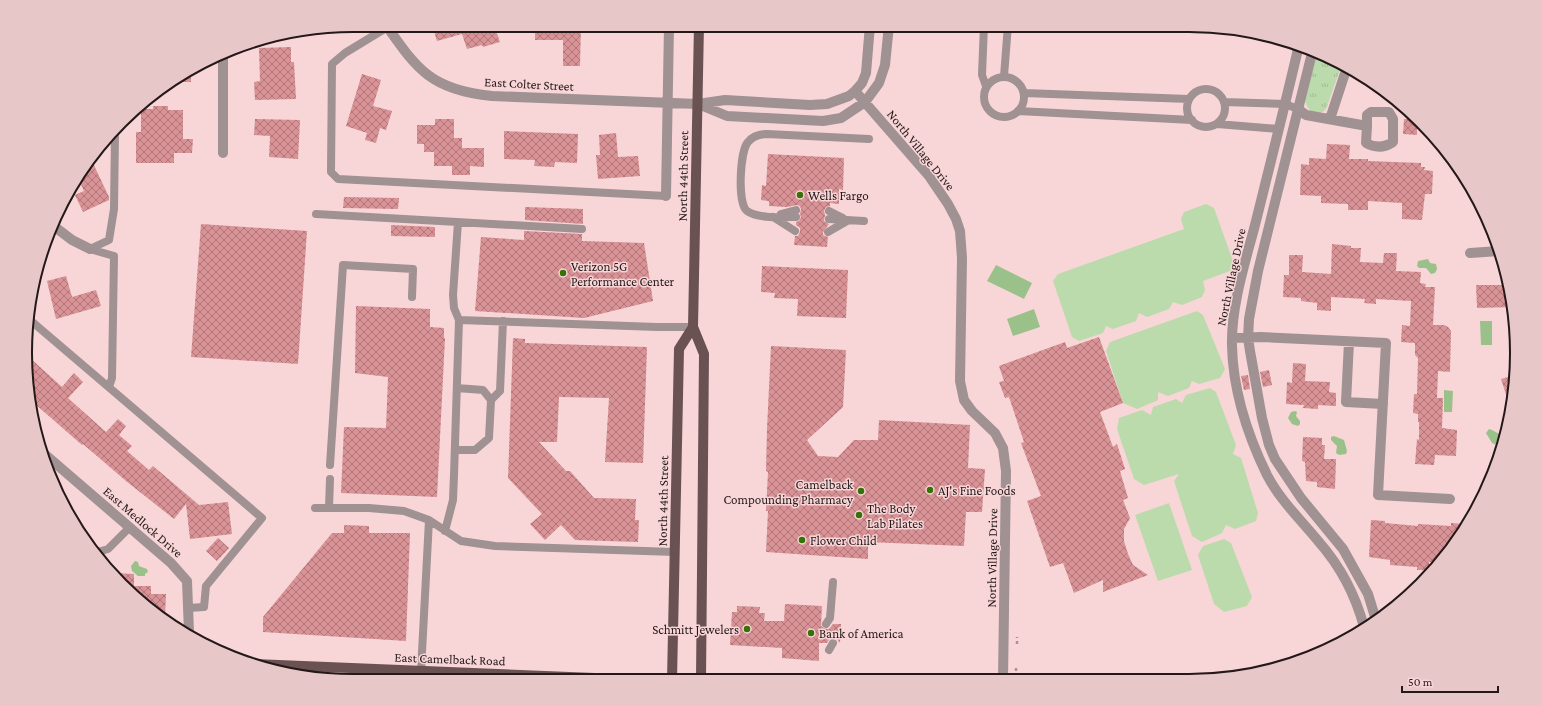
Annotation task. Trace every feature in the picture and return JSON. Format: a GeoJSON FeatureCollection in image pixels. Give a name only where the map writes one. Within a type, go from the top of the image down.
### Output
{"type":"FeatureCollection","features":[{"type":"Feature","properties":{"kind":"main road","name":"North 44th Street"},"geometry":{"type":"LineString","coordinates":[[699,32],[693,327],[704,354],[701,674]]}},
{"type":"Feature","properties":{"kind":"main road","name":"North 44th Street"},"geometry":{"type":"LineString","coordinates":[[672,674],[679,349],[693,327]]}},
{"type":"Feature","properties":{"kind":"main road","name":"East Camelback Road"},"geometry":{"type":"LineString","coordinates":[[278,665],[421,671],[429,674]]}},
{"type":"Feature","properties":{"kind":"street","name":"East Colter Street"},"geometry":{"type":"LineString","coordinates":[[392,32],[407,54],[429,76],[452,87],[474,94],[667,103],[698,104],[725,100],[810,105],[827,104],[840,100],[856,91]]}},
{"type":"Feature","properties":{"kind":"street","name":"North 44th Street"},"geometry":{"type":"LineString","coordinates":[[666,196],[669,32]]}},
{"type":"Feature","properties":{"kind":"street"},"geometry":{"type":"LineString","coordinates":[[856,91],[862,83],[866,73],[869,32]]}},
{"type":"Feature","properties":{"kind":"street"},"geometry":{"type":"LineString","coordinates":[[865,102],[879,83],[883,74],[888,32]]}},
{"type":"Feature","properties":{"kind":"street","name":"North Village Drive"},"geometry":{"type":"LineString","coordinates":[[1298,51],[1240,287],[1232,338],[1233,363],[1239,402],[1265,469],[1274,486],[1300,520],[1320,542],[1350,588],[1363,623]]}},
{"type":"Feature","properties":{"kind":"street","name":"North Village Drive"},"geometry":{"type":"LineString","coordinates":[[1311,56],[1252,297],[1248,338],[1266,430],[1275,459],[1286,477],[1343,549],[1368,594],[1374,615]]}},
{"type":"Feature","properties":{"kind":"street"},"geometry":{"type":"LineString","coordinates":[[223,59],[223,153]]}},
{"type":"Feature","properties":{"kind":"street"},"geometry":{"type":"LineString","coordinates":[[1330,119],[1345,72]]}},
{"type":"Feature","properties":{"kind":"street","name":"North Village Drive"},"geometry":{"type":"LineString","coordinates":[[856,91],[929,176],[948,204],[960,231],[962,258],[959,355],[961,388],[964,400],[972,411],[995,433],[1003,448],[1006,471],[1002,674]]}},
{"type":"Feature","properties":{"kind":"street","name":"East Colter Street"},"geometry":{"type":"LineString","coordinates":[[698,104],[727,116],[823,122],[841,118],[865,102]]}},
{"type":"Feature","properties":{"kind":"street"},"geometry":{"type":"LineString","coordinates":[[1298,109],[1306,115],[1367,126]]}},
{"type":"Feature","properties":{"kind":"street"},"geometry":{"type":"LineString","coordinates":[[57,228],[72,240],[90,249]]}},
{"type":"Feature","properties":{"kind":"street"},"geometry":{"type":"LineString","coordinates":[[1470,253],[1494,252]]}},
{"type":"Feature","properties":{"kind":"street"},"geometry":{"type":"LineString","coordinates":[[1232,338],[1261,337],[1386,343],[1378,495],[1450,499]]}},
{"type":"Feature","properties":{"kind":"street"},"geometry":{"type":"LineString","coordinates":[[1349,342],[1346,402],[1383,404]]}},
{"type":"Feature","properties":{"kind":"street"},"geometry":{"type":"LineString","coordinates":[[1251,435],[1266,430]]}},
{"type":"Feature","properties":{"kind":"street","name":"East Medlock Drive"},"geometry":{"type":"LineString","coordinates":[[50,459],[171,563],[187,581],[189,629]]}},
{"type":"Feature","properties":{"kind":"lane"},"geometry":{"type":"LineString","coordinates":[[378,32],[345,53],[332,64],[331,172],[338,179],[666,196]]}},
{"type":"Feature","properties":{"kind":"lane"},"geometry":{"type":"LineString","coordinates":[[984,32],[982,75],[986,86]]}},
{"type":"Feature","properties":{"kind":"lane"},"geometry":{"type":"LineString","coordinates":[[1004,76],[1007,32]]}},
{"type":"Feature","properties":{"kind":"lane"},"geometry":{"type":"LineString","coordinates":[[1004,76],[1017,81],[1024,93],[1022,106],[1012,115],[1005,117],[993,114],[988,110],[983,98],[986,86],[997,77],[1004,76]]}},
{"type":"Feature","properties":{"kind":"lane"},"geometry":{"type":"LineString","coordinates":[[1024,93],[1189,99],[1199,91],[1205,89],[1217,93],[1224,102],[1224,115],[1217,124]]}},
{"type":"Feature","properties":{"kind":"lane"},"geometry":{"type":"LineString","coordinates":[[1189,99],[1187,112],[1192,120],[1199,126],[1205,128],[1217,124],[1279,129]]}},
{"type":"Feature","properties":{"kind":"lane"},"geometry":{"type":"LineString","coordinates":[[1224,102],[1285,104],[1298,109]]}},
{"type":"Feature","properties":{"kind":"lane"},"geometry":{"type":"LineString","coordinates":[[1018,111],[1192,120]]}},
{"type":"Feature","properties":{"kind":"lane"},"geometry":{"type":"LineString","coordinates":[[772,216],[796,220],[754,215],[746,210],[742,200],[741,188],[744,150],[748,142],[758,134],[869,139]]}},
{"type":"Feature","properties":{"kind":"lane"},"geometry":{"type":"LineString","coordinates":[[90,249],[109,240],[114,209],[115,138]]}},
{"type":"Feature","properties":{"kind":"lane"},"geometry":{"type":"LineString","coordinates":[[316,214],[582,229]]}},
{"type":"Feature","properties":{"kind":"lane"},"geometry":{"type":"LineString","coordinates":[[847,220],[829,222],[847,220],[864,221]]}},
{"type":"Feature","properties":{"kind":"lane"},"geometry":{"type":"LineString","coordinates":[[445,531],[453,500],[459,320],[454,308],[453,295],[458,222]]}},
{"type":"Feature","properties":{"kind":"lane"},"geometry":{"type":"LineString","coordinates":[[90,249],[114,256],[112,378],[109,387]]}},
{"type":"Feature","properties":{"kind":"lane"},"geometry":{"type":"LineString","coordinates":[[330,465],[343,265],[412,269],[412,297]]}},
{"type":"Feature","properties":{"kind":"lane"},"geometry":{"type":"LineString","coordinates":[[459,320],[693,327]]}},
{"type":"Feature","properties":{"kind":"lane"},"geometry":{"type":"LineString","coordinates":[[491,400],[500,391],[503,321]]}},
{"type":"Feature","properties":{"kind":"lane"},"geometry":{"type":"LineString","coordinates":[[34,323],[262,518],[206,586],[204,608],[188,608]]}},
{"type":"Feature","properties":{"kind":"lane"},"geometry":{"type":"LineString","coordinates":[[455,450],[475,450],[489,438],[491,400],[483,390],[457,388]]}},
{"type":"Feature","properties":{"kind":"lane"},"geometry":{"type":"LineString","coordinates":[[329,508],[330,479]]}},
{"type":"Feature","properties":{"kind":"lane"},"geometry":{"type":"LineString","coordinates":[[315,508],[369,508],[404,511],[429,520],[461,541],[495,546],[675,552]]}},
{"type":"Feature","properties":{"kind":"lane"},"geometry":{"type":"LineString","coordinates":[[421,671],[429,520]]}},
{"type":"Feature","properties":{"kind":"lane"},"geometry":{"type":"LineString","coordinates":[[101,551],[108,549],[130,527]]}},
{"type":"Feature","properties":{"kind":"lane"},"geometry":{"type":"LineString","coordinates":[[830,622],[833,582]]}},
{"type":"Feature","properties":{"kind":"path"},"geometry":{"type":"LineString","coordinates":[[1017,637],[1017,644]]}},
{"type":"Feature","properties":{"kind":"path"},"geometry":{"type":"LineString","coordinates":[[1016,668],[1016,674]]}},
{"type":"Feature","properties":{"kind":"green space"},"geometry":{"type":"Polygon","coordinates":[[[1314,57],[1340,70],[1326,109],[1321,112],[1312,112],[1306,104],[1305,94],[1314,57]]]}},
{"type":"Feature","properties":{"kind":"green space"},"geometry":{"type":"Polygon","coordinates":[[[1206,204],[1214,208],[1234,264],[1230,271],[1203,281],[1205,290],[1202,297],[1182,305],[1173,302],[1169,309],[1147,317],[1139,313],[1136,321],[1113,329],[1106,326],[1103,333],[1079,341],[1072,337],[1053,281],[1058,274],[1184,229],[1181,219],[1184,212],[1206,204]]]}},
{"type":"Feature","properties":{"kind":"green space"},"geometry":{"type":"Polygon","coordinates":[[[1197,311],[1203,315],[1225,369],[1220,378],[1199,384],[1192,381],[1189,388],[1168,396],[1158,392],[1158,400],[1137,409],[1123,403],[1106,351],[1110,342],[1197,311]]]}},
{"type":"Feature","properties":{"kind":"green space"},"geometry":{"type":"Polygon","coordinates":[[[1210,388],[1216,392],[1236,445],[1233,454],[1241,458],[1258,513],[1256,521],[1235,529],[1226,525],[1222,533],[1202,542],[1192,536],[1174,481],[1179,474],[1144,485],[1134,479],[1117,429],[1119,418],[1142,410],[1151,415],[1153,407],[1176,399],[1182,403],[1186,395],[1210,388]]]}},
{"type":"Feature","properties":{"kind":"green space"},"geometry":{"type":"Polygon","coordinates":[[[1169,503],[1192,570],[1158,581],[1135,515],[1169,503]]]}},
{"type":"Feature","properties":{"kind":"green space"},"geometry":{"type":"Polygon","coordinates":[[[1224,539],[1231,543],[1252,597],[1247,606],[1224,612],[1214,604],[1198,555],[1203,546],[1224,539]]]}},
{"type":"Feature","properties":{"kind":"shaded area"},"geometry":{"type":"Polygon","coordinates":[[[1428,259],[1430,263],[1436,264],[1437,269],[1435,273],[1431,274],[1426,268],[1419,268],[1417,266],[1418,261],[1428,259]]]}},
{"type":"Feature","properties":{"kind":"shaded area"},"geometry":{"type":"Polygon","coordinates":[[[996,265],[1032,283],[1024,299],[987,281],[996,265]]]}},
{"type":"Feature","properties":{"kind":"shaded area"},"geometry":{"type":"Polygon","coordinates":[[[1034,309],[1040,327],[1013,336],[1007,319],[1034,309]]]}},
{"type":"Feature","properties":{"kind":"shaded area"},"geometry":{"type":"Polygon","coordinates":[[[1480,321],[1492,321],[1492,345],[1481,345],[1480,321]]]}},
{"type":"Feature","properties":{"kind":"shaded area"},"geometry":{"type":"Polygon","coordinates":[[[1444,390],[1453,391],[1452,412],[1444,412],[1444,390]]]}},
{"type":"Feature","properties":{"kind":"shaded area"},"geometry":{"type":"Polygon","coordinates":[[[1291,412],[1297,412],[1296,416],[1300,421],[1298,426],[1292,424],[1288,418],[1291,412]]]}},
{"type":"Feature","properties":{"kind":"shaded area"},"geometry":{"type":"Polygon","coordinates":[[[1489,429],[1499,434],[1496,445],[1492,443],[1486,433],[1489,429]]]}},
{"type":"Feature","properties":{"kind":"shaded area"},"geometry":{"type":"Polygon","coordinates":[[[1334,436],[1344,440],[1347,451],[1346,454],[1339,455],[1336,453],[1337,446],[1331,440],[1331,437],[1334,436]]]}},
{"type":"Feature","properties":{"kind":"shaded area"},"geometry":{"type":"Polygon","coordinates":[[[135,561],[138,562],[139,566],[147,569],[148,572],[145,576],[138,576],[132,571],[131,566],[135,561]]]}},
{"type":"Feature","properties":{"kind":"building"},"geometry":{"type":"Polygon","coordinates":[[[434,32],[496,32],[500,42],[483,47],[482,45],[467,49],[462,34],[437,41],[434,32]]]}},
{"type":"Feature","properties":{"kind":"building"},"geometry":{"type":"Polygon","coordinates":[[[535,32],[581,32],[580,66],[563,66],[563,40],[535,40],[535,32]]]}},
{"type":"Feature","properties":{"kind":"building"},"geometry":{"type":"Polygon","coordinates":[[[291,47],[291,62],[294,62],[296,99],[255,100],[254,82],[260,81],[259,48],[291,47]]]}},
{"type":"Feature","properties":{"kind":"building"},"geometry":{"type":"Polygon","coordinates":[[[362,74],[381,80],[373,106],[392,111],[386,130],[380,128],[376,143],[365,140],[367,133],[346,126],[362,74]]]}},
{"type":"Feature","properties":{"kind":"building"},"geometry":{"type":"Polygon","coordinates":[[[191,76],[191,82],[181,82],[191,76]]]}},
{"type":"Feature","properties":{"kind":"building"},"geometry":{"type":"Polygon","coordinates":[[[153,106],[168,106],[168,110],[183,110],[183,139],[193,139],[192,153],[174,153],[174,163],[136,163],[136,132],[141,132],[141,112],[145,109],[153,109],[153,106]]]}},
{"type":"Feature","properties":{"kind":"building"},"geometry":{"type":"Polygon","coordinates":[[[255,119],[300,120],[298,159],[269,157],[270,136],[254,135],[255,119]]]}},
{"type":"Feature","properties":{"kind":"building"},"geometry":{"type":"Polygon","coordinates":[[[435,119],[454,119],[454,138],[462,138],[462,148],[484,148],[484,167],[470,166],[470,175],[452,175],[452,166],[434,166],[434,152],[424,152],[424,144],[417,144],[417,125],[435,125],[435,119]]]}},
{"type":"Feature","properties":{"kind":"building"},"geometry":{"type":"Polygon","coordinates":[[[1404,119],[1408,119],[1417,127],[1417,135],[1403,134],[1404,119]]]}},
{"type":"Feature","properties":{"kind":"building"},"geometry":{"type":"Polygon","coordinates":[[[504,131],[578,134],[577,163],[555,162],[554,167],[534,166],[535,160],[504,159],[504,131]]]}},
{"type":"Feature","properties":{"kind":"building"},"geometry":{"type":"Polygon","coordinates":[[[616,133],[618,157],[638,156],[640,176],[598,179],[596,155],[600,155],[599,135],[616,133]]]}},
{"type":"Feature","properties":{"kind":"building"},"geometry":{"type":"Polygon","coordinates":[[[1327,144],[1350,145],[1349,159],[1421,163],[1421,167],[1425,167],[1424,170],[1433,171],[1432,194],[1425,194],[1422,220],[1402,219],[1402,203],[1368,201],[1368,210],[1348,210],[1348,204],[1321,203],[1321,196],[1300,195],[1301,164],[1309,165],[1309,158],[1326,159],[1327,144]]]}},
{"type":"Feature","properties":{"kind":"building","name":"Wells Fargo"},"geometry":{"type":"Polygon","coordinates":[[[768,154],[844,158],[843,190],[839,189],[839,204],[830,203],[830,206],[826,207],[824,211],[824,221],[829,224],[823,232],[823,235],[828,237],[827,247],[794,245],[795,236],[798,236],[800,232],[800,228],[796,225],[796,222],[799,221],[801,217],[800,206],[769,206],[769,201],[761,200],[762,185],[766,186],[768,154]]]}},
{"type":"Feature","properties":{"kind":"building"},"geometry":{"type":"Polygon","coordinates":[[[94,164],[109,200],[83,212],[75,195],[84,191],[81,183],[94,164]]]}},
{"type":"Feature","properties":{"kind":"building"},"geometry":{"type":"Polygon","coordinates":[[[344,197],[399,198],[398,209],[343,208],[344,197]]]}},
{"type":"Feature","properties":{"kind":"building"},"geometry":{"type":"Polygon","coordinates":[[[525,207],[583,209],[583,224],[525,220],[525,207]]]}},
{"type":"Feature","properties":{"kind":"building"},"geometry":{"type":"Polygon","coordinates":[[[201,224],[307,231],[298,364],[191,357],[201,224]]]}},
{"type":"Feature","properties":{"kind":"building"},"geometry":{"type":"Polygon","coordinates":[[[391,225],[435,227],[435,237],[391,236],[391,225]]]}},
{"type":"Feature","properties":{"kind":"building","name":"Verizon 5G Performance Center"},"geometry":{"type":"Polygon","coordinates":[[[524,231],[582,234],[582,241],[644,243],[653,301],[584,318],[475,311],[481,237],[524,240],[524,231]]]}},
{"type":"Feature","properties":{"kind":"building"},"geometry":{"type":"Polygon","coordinates":[[[1332,244],[1351,246],[1351,248],[1361,248],[1360,262],[1383,263],[1384,253],[1397,253],[1396,271],[1421,272],[1420,283],[1426,284],[1425,287],[1435,287],[1433,325],[1444,325],[1451,331],[1450,372],[1438,371],[1437,398],[1443,398],[1442,428],[1457,430],[1456,456],[1435,455],[1434,465],[1415,464],[1417,439],[1419,440],[1419,422],[1418,414],[1413,413],[1414,394],[1417,394],[1418,358],[1415,355],[1415,343],[1401,342],[1402,325],[1410,326],[1411,301],[1376,299],[1376,304],[1364,303],[1365,299],[1331,297],[1331,311],[1317,310],[1317,303],[1301,301],[1301,298],[1283,297],[1284,275],[1289,275],[1289,255],[1303,255],[1302,272],[1331,274],[1332,244]]]}},
{"type":"Feature","properties":{"kind":"building"},"geometry":{"type":"Polygon","coordinates":[[[762,266],[848,270],[846,318],[797,316],[798,299],[774,298],[775,293],[761,292],[762,266]]]}},
{"type":"Feature","properties":{"kind":"building"},"geometry":{"type":"Polygon","coordinates":[[[66,276],[72,297],[96,290],[101,306],[56,319],[47,281],[66,276]]]}},
{"type":"Feature","properties":{"kind":"building"},"geometry":{"type":"Polygon","coordinates":[[[1476,285],[1503,285],[1506,307],[1477,308],[1476,285]]]}},
{"type":"Feature","properties":{"kind":"building"},"geometry":{"type":"Polygon","coordinates":[[[356,306],[430,309],[430,327],[444,328],[445,338],[437,497],[341,493],[344,427],[386,428],[388,377],[355,373],[356,306]]]}},
{"type":"Feature","properties":{"kind":"building"},"geometry":{"type":"Polygon","coordinates":[[[1099,337],[1123,403],[1100,412],[1113,447],[1117,444],[1125,469],[1120,471],[1128,498],[1123,500],[1130,518],[1124,529],[1124,541],[1133,565],[1148,575],[1103,592],[1103,580],[1074,593],[1063,563],[1050,567],[1027,501],[1041,496],[1021,443],[1024,442],[1009,397],[1005,398],[999,382],[1004,381],[999,366],[1065,342],[1067,348],[1099,337]]]}},
{"type":"Feature","properties":{"kind":"building"},"geometry":{"type":"Polygon","coordinates":[[[513,338],[525,339],[525,343],[647,347],[643,463],[605,462],[609,398],[559,397],[557,442],[539,442],[566,471],[570,471],[594,498],[636,499],[635,520],[639,520],[638,542],[575,540],[561,525],[545,540],[530,524],[542,514],[508,478],[513,338]]]}},
{"type":"Feature","properties":{"kind":"building"},"geometry":{"type":"Polygon","coordinates":[[[771,346],[846,350],[843,407],[807,440],[818,456],[838,457],[854,440],[878,440],[879,420],[970,425],[968,468],[985,469],[982,512],[966,512],[964,546],[868,542],[868,559],[766,552],[768,511],[766,511],[768,472],[766,471],[767,429],[771,346]]]}},
{"type":"Feature","properties":{"kind":"building"},"geometry":{"type":"Polygon","coordinates":[[[32,360],[62,387],[74,373],[83,382],[68,398],[106,432],[118,419],[126,426],[119,435],[132,446],[127,451],[149,470],[153,466],[199,505],[228,502],[232,534],[190,539],[186,504],[174,519],[126,481],[83,444],[82,445],[36,405],[32,360]]]}},
{"type":"Feature","properties":{"kind":"building"},"geometry":{"type":"Polygon","coordinates":[[[1293,363],[1306,364],[1305,381],[1330,382],[1329,392],[1336,393],[1336,406],[1318,405],[1318,409],[1303,408],[1304,405],[1286,404],[1287,382],[1292,383],[1293,363]]]}},
{"type":"Feature","properties":{"kind":"building"},"geometry":{"type":"Polygon","coordinates":[[[1269,370],[1272,385],[1263,387],[1260,372],[1269,370]]]}},
{"type":"Feature","properties":{"kind":"building"},"geometry":{"type":"Polygon","coordinates":[[[1248,375],[1250,389],[1244,390],[1241,376],[1248,375]]]}},
{"type":"Feature","properties":{"kind":"building"},"geometry":{"type":"Polygon","coordinates":[[[1509,377],[1507,397],[1501,379],[1509,377]]]}},
{"type":"Feature","properties":{"kind":"building"},"geometry":{"type":"Polygon","coordinates":[[[1303,437],[1322,438],[1322,445],[1325,445],[1324,459],[1336,459],[1335,489],[1317,487],[1317,482],[1306,481],[1305,462],[1302,461],[1303,437]]]}},
{"type":"Feature","properties":{"kind":"building"},"geometry":{"type":"Polygon","coordinates":[[[1371,520],[1385,521],[1385,523],[1418,526],[1418,524],[1451,526],[1451,523],[1461,524],[1432,562],[1429,562],[1429,566],[1425,570],[1417,570],[1417,567],[1390,565],[1390,560],[1369,557],[1371,520]]]}},
{"type":"Feature","properties":{"kind":"building"},"geometry":{"type":"Polygon","coordinates":[[[344,525],[369,526],[369,533],[410,533],[406,641],[263,632],[263,617],[332,533],[344,533],[344,525]]]}},
{"type":"Feature","properties":{"kind":"building"},"geometry":{"type":"Polygon","coordinates":[[[218,538],[229,548],[217,561],[206,551],[218,538]]]}},
{"type":"Feature","properties":{"kind":"building"},"geometry":{"type":"Polygon","coordinates":[[[120,573],[134,574],[134,586],[151,586],[151,594],[166,594],[165,613],[141,594],[120,573]]]}},
{"type":"Feature","properties":{"kind":"building"},"geometry":{"type":"Polygon","coordinates":[[[785,604],[822,606],[821,626],[829,629],[833,624],[841,624],[840,643],[836,638],[830,638],[827,643],[819,643],[819,661],[782,658],[782,648],[730,645],[732,612],[737,612],[737,606],[760,607],[759,613],[765,613],[764,621],[784,621],[785,604]]]}},
{"type":"Feature","properties":{"kind":"place","name":"Wells Fargo"},"geometry":{"type":"Point","coordinates":[800,195]}},
{"type":"Feature","properties":{"kind":"place","name":"Verizon 5G Performance Center"},"geometry":{"type":"Point","coordinates":[563,273]}},
{"type":"Feature","properties":{"kind":"place","name":"AJ's Fine Foods"},"geometry":{"type":"Point","coordinates":[930,490]}},
{"type":"Feature","properties":{"kind":"place","name":"Camelback Compounding Pharmacy"},"geometry":{"type":"Point","coordinates":[861,491]}},
{"type":"Feature","properties":{"kind":"place","name":"The Body Lab Pilates"},"geometry":{"type":"Point","coordinates":[859,515]}},
{"type":"Feature","properties":{"kind":"place","name":"Flower Child"},"geometry":{"type":"Point","coordinates":[802,540]}},
{"type":"Feature","properties":{"kind":"place","name":"Schmitt Jewelers"},"geometry":{"type":"Point","coordinates":[747,629]}},
{"type":"Feature","properties":{"kind":"place","name":"Bank of America"},"geometry":{"type":"Point","coordinates":[811,633]}}]}
